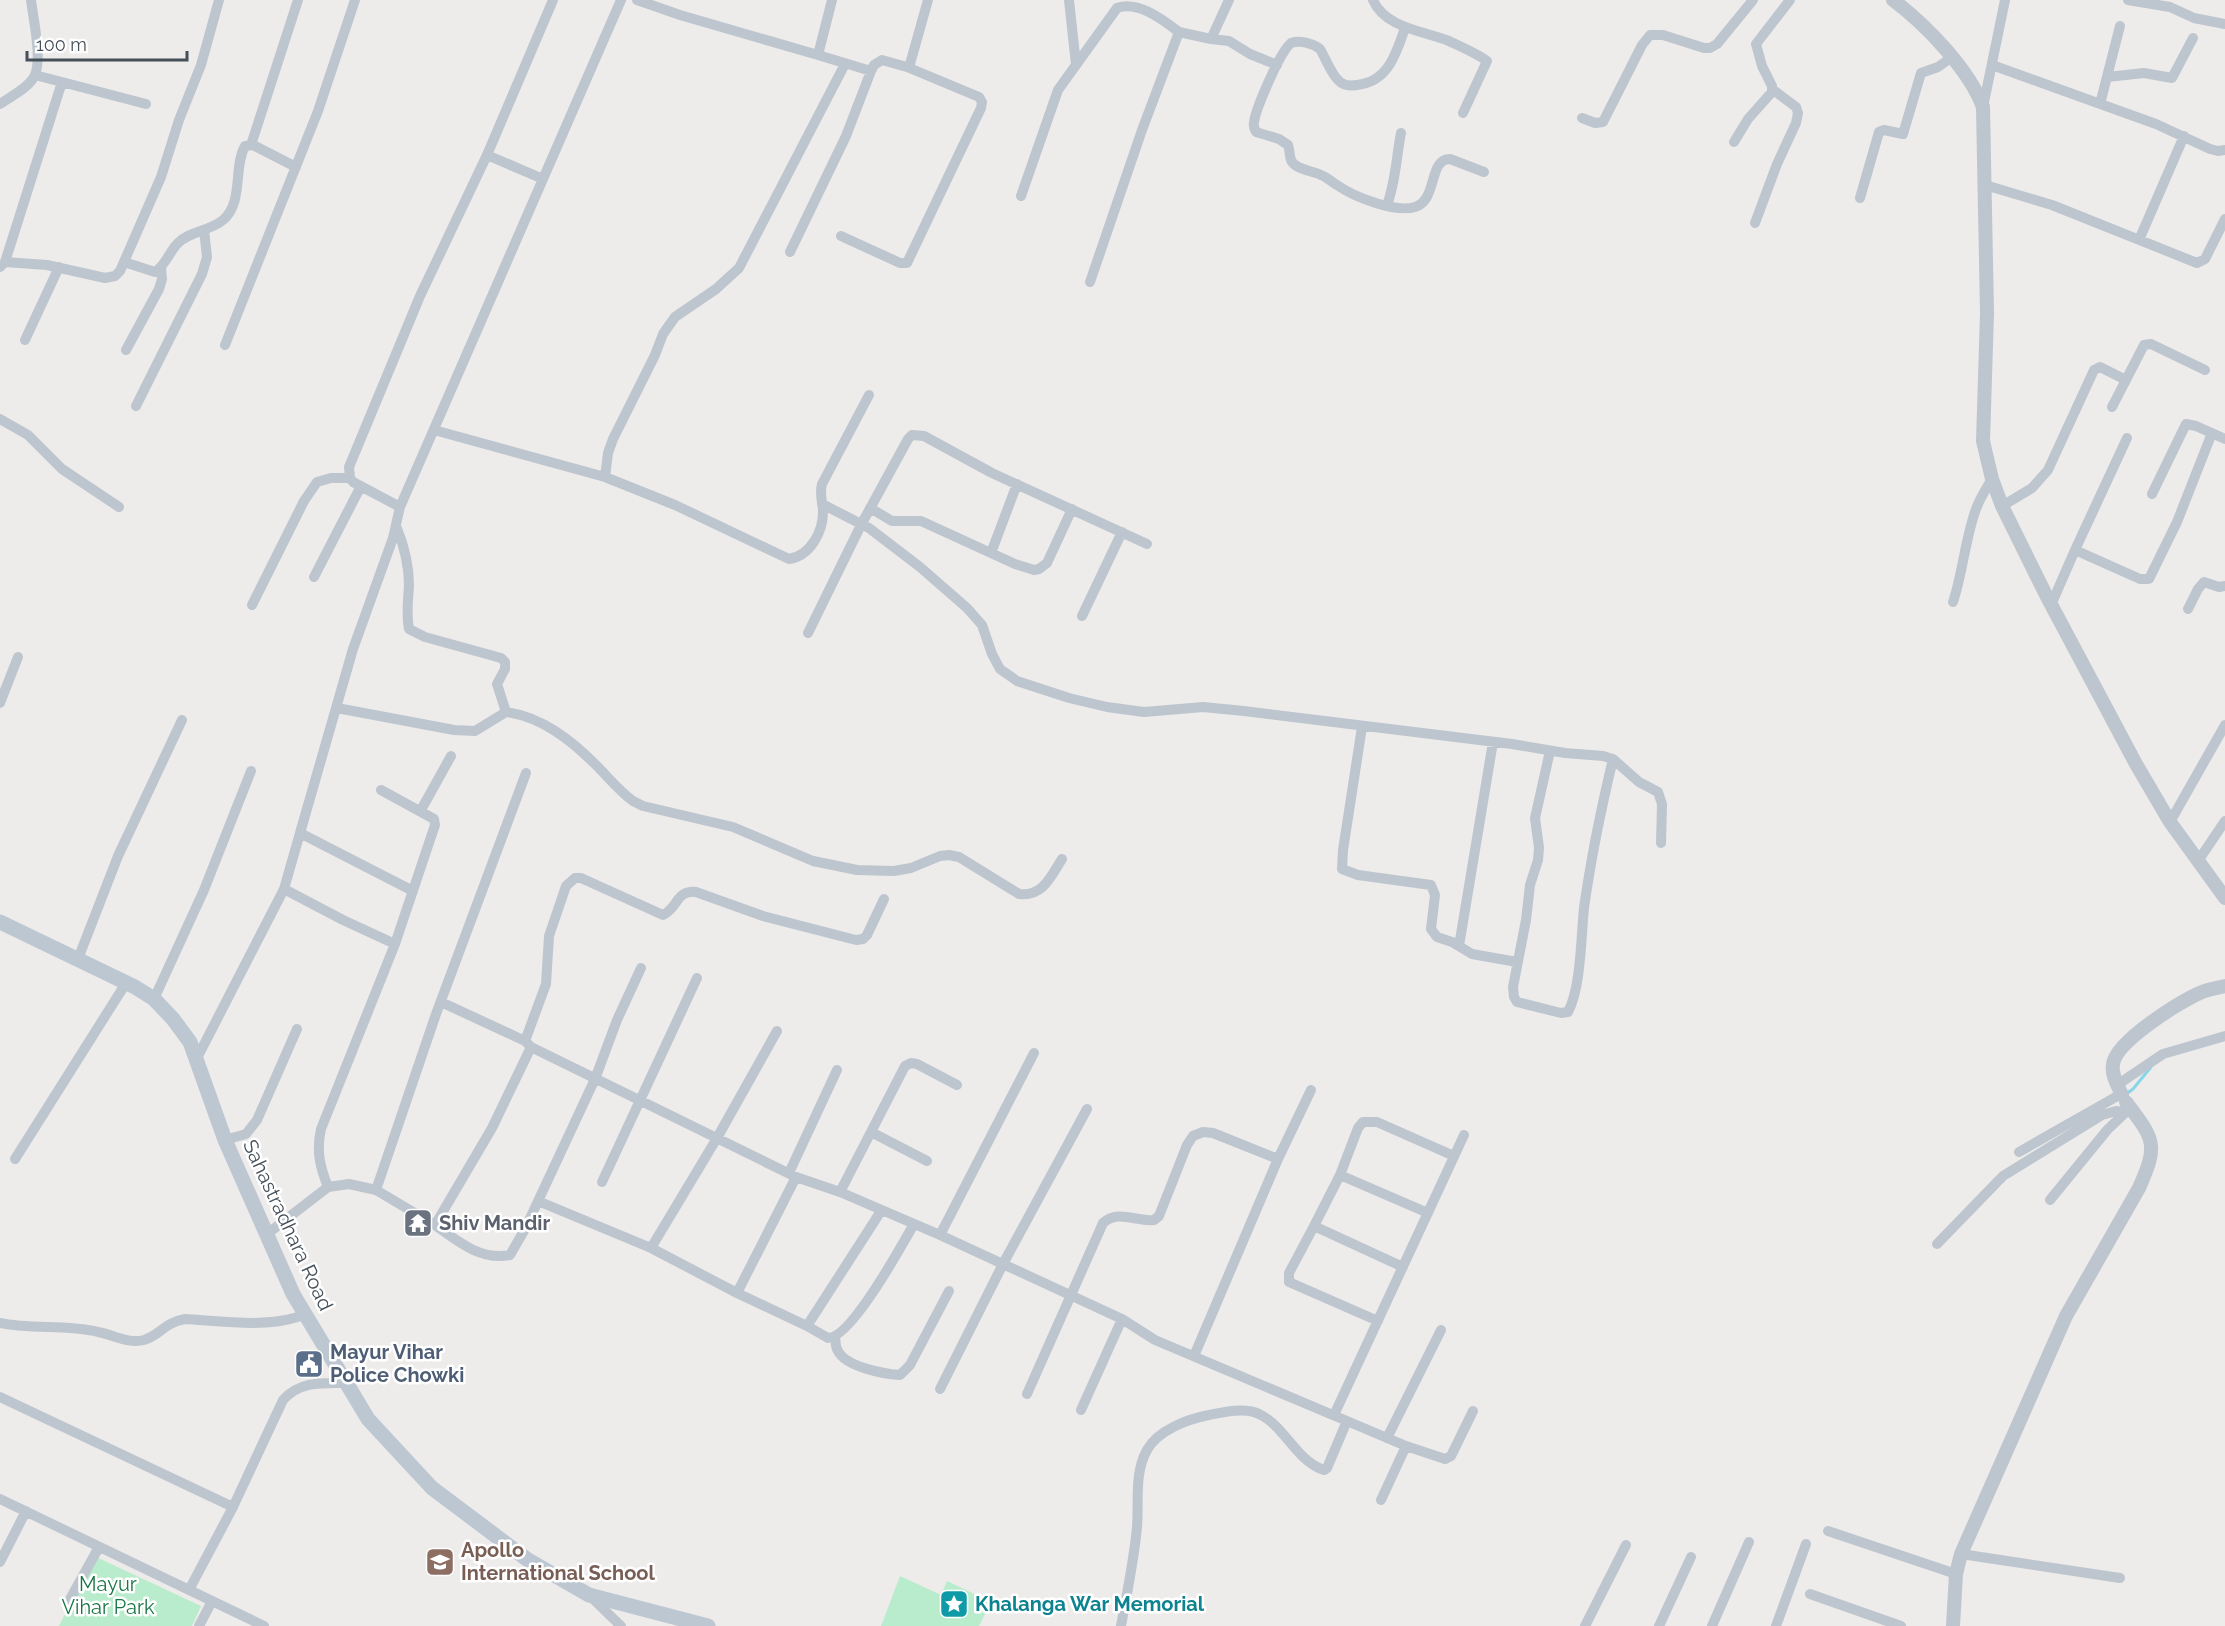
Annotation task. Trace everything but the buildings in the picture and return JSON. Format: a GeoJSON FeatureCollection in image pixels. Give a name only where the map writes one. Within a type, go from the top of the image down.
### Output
{"type":"FeatureCollection","features":[{"type":"Feature","properties":{"kind":"main road","name":"Sahastradhara Road"},"geometry":{"type":"LineString","coordinates":[[0,922],[126,983],[154,999],[173,1019],[190,1042],[225,1140],[293,1294],[368,1419],[432,1488],[528,1560],[589,1595],[708,1626]]}},
{"type":"Feature","properties":{"kind":"street"},"geometry":{"type":"LineString","coordinates":[[0,104],[27,85],[34,75],[37,58],[31,0]]}},
{"type":"Feature","properties":{"kind":"street"},"geometry":{"type":"LineString","coordinates":[[62,82],[3,264],[59,267],[105,278],[115,276],[120,271],[161,177],[179,120],[201,65],[219,0]]}},
{"type":"Feature","properties":{"kind":"street"},"geometry":{"type":"LineString","coordinates":[[251,145],[298,0]]}},
{"type":"Feature","properties":{"kind":"street"},"geometry":{"type":"LineString","coordinates":[[225,345],[318,111],[355,0]]}},
{"type":"Feature","properties":{"kind":"street"},"geometry":{"type":"LineString","coordinates":[[350,478],[349,466],[420,296],[487,155],[553,0]]}},
{"type":"Feature","properties":{"kind":"street"},"geometry":{"type":"LineString","coordinates":[[196,1060],[284,889],[353,649],[396,526],[400,507],[621,0]]}},
{"type":"Feature","properties":{"kind":"street"},"geometry":{"type":"LineString","coordinates":[[818,55],[832,0]]}},
{"type":"Feature","properties":{"kind":"street"},"geometry":{"type":"LineString","coordinates":[[907,67],[910,64],[928,0]]}},
{"type":"Feature","properties":{"kind":"street"},"geometry":{"type":"LineString","coordinates":[[1069,0],[1076,65]]}},
{"type":"Feature","properties":{"kind":"street"},"geometry":{"type":"LineString","coordinates":[[1211,39],[1229,0]]}},
{"type":"Feature","properties":{"kind":"street"},"geometry":{"type":"LineString","coordinates":[[1373,0],[1376,6],[1405,28],[1448,41],[1487,61],[1463,113]]}},
{"type":"Feature","properties":{"kind":"street"},"geometry":{"type":"LineString","coordinates":[[1582,118],[1595,123],[1603,122],[1642,45],[1650,35],[1663,35],[1710,48],[1717,44],[1753,0]]}},
{"type":"Feature","properties":{"kind":"street"},"geometry":{"type":"LineString","coordinates":[[1755,223],[1798,117],[1796,107],[1772,89],[1759,60],[1756,44],[1790,0]]}},
{"type":"Feature","properties":{"kind":"street"},"geometry":{"type":"LineString","coordinates":[[1893,0],[1930,31],[1952,57],[1979,96],[1983,107]]}},
{"type":"Feature","properties":{"kind":"street"},"geometry":{"type":"LineString","coordinates":[[2005,0],[1983,107],[1987,313],[1983,441],[1992,479],[2002,506],[2051,605],[2136,764],[2170,822],[2222,889]]}},
{"type":"Feature","properties":{"kind":"street"},"geometry":{"type":"LineString","coordinates":[[2128,0],[2170,7],[2194,18],[2225,24]]}},
{"type":"Feature","properties":{"kind":"street"},"geometry":{"type":"LineString","coordinates":[[644,1],[680,15],[870,72]]}},
{"type":"Feature","properties":{"kind":"street"},"geometry":{"type":"LineString","coordinates":[[1021,196],[1058,90],[1117,8],[1122,5],[1140,6],[1179,32],[1229,41],[1250,54],[1277,65]]}},
{"type":"Feature","properties":{"kind":"street"},"geometry":{"type":"LineString","coordinates":[[2100,104],[2120,26]]}},
{"type":"Feature","properties":{"kind":"street"},"geometry":{"type":"LineString","coordinates":[[1405,28],[1389,68],[1376,80],[1365,84],[1345,85],[1338,81],[1320,49],[1302,42],[1291,43],[1277,65],[1254,121],[1256,132],[1288,144],[1290,159],[1296,165],[1324,176],[1338,186],[1363,198],[1401,209],[1418,206],[1427,199],[1439,163],[1445,159],[1484,172]]}},
{"type":"Feature","properties":{"kind":"street"},"geometry":{"type":"LineString","coordinates":[[1090,282],[1142,130],[1179,32]]}},
{"type":"Feature","properties":{"kind":"street"},"geometry":{"type":"LineString","coordinates":[[2107,77],[2144,73],[2172,78],[2193,38]]}},
{"type":"Feature","properties":{"kind":"street"},"geometry":{"type":"LineString","coordinates":[[1860,198],[1879,132],[1884,130],[1904,134],[1921,73],[1938,67],[1952,57]]}},
{"type":"Feature","properties":{"kind":"street"},"geometry":{"type":"LineString","coordinates":[[790,252],[846,135],[874,65],[882,60],[907,67],[979,97],[982,102],[981,108],[907,263],[900,263],[841,236]]}},
{"type":"Feature","properties":{"kind":"street"},"geometry":{"type":"LineString","coordinates":[[605,477],[608,453],[613,439],[663,334],[675,316],[716,289],[739,268],[845,64]]}},
{"type":"Feature","properties":{"kind":"street"},"geometry":{"type":"LineString","coordinates":[[1992,65],[2156,124],[2210,149],[2225,150]]}},
{"type":"Feature","properties":{"kind":"street"},"geometry":{"type":"LineString","coordinates":[[34,75],[146,104]]}},
{"type":"Feature","properties":{"kind":"street"},"geometry":{"type":"LineString","coordinates":[[1734,142],[1748,119],[1770,95],[1772,89]]}},
{"type":"Feature","properties":{"kind":"street"},"geometry":{"type":"LineString","coordinates":[[1388,205],[1396,175],[1401,133]]}},
{"type":"Feature","properties":{"kind":"street"},"geometry":{"type":"LineString","coordinates":[[2139,240],[2184,136]]}},
{"type":"Feature","properties":{"kind":"street"},"geometry":{"type":"LineString","coordinates":[[124,262],[155,272],[161,268],[178,243],[223,220],[230,213],[236,193],[242,152],[245,146],[251,145],[296,167]]}},
{"type":"Feature","properties":{"kind":"street"},"geometry":{"type":"LineString","coordinates":[[487,155],[543,179]]}},
{"type":"Feature","properties":{"kind":"street"},"geometry":{"type":"LineString","coordinates":[[1985,185],[2052,205],[2200,263],[2205,259],[2225,219]]}},
{"type":"Feature","properties":{"kind":"street"},"geometry":{"type":"LineString","coordinates":[[136,406],[202,274],[207,257],[204,230]]}},
{"type":"Feature","properties":{"kind":"street"},"geometry":{"type":"LineString","coordinates":[[25,340],[59,267]]}},
{"type":"Feature","properties":{"kind":"street"},"geometry":{"type":"LineString","coordinates":[[126,350],[159,289],[162,279],[161,268]]}},
{"type":"Feature","properties":{"kind":"street"},"geometry":{"type":"LineString","coordinates":[[2112,407],[2142,347],[2148,344],[2205,370]]}},
{"type":"Feature","properties":{"kind":"street"},"geometry":{"type":"LineString","coordinates":[[2002,506],[2032,488],[2048,470],[2094,370],[2100,367],[2126,380]]}},
{"type":"Feature","properties":{"kind":"street"},"geometry":{"type":"LineString","coordinates":[[434,430],[605,477],[675,505],[789,559],[802,555],[809,549],[819,533],[823,517],[820,497],[822,484],[869,395]]}},
{"type":"Feature","properties":{"kind":"street"},"geometry":{"type":"LineString","coordinates":[[0,419],[28,435],[62,469],[119,507]]}},
{"type":"Feature","properties":{"kind":"street"},"geometry":{"type":"LineString","coordinates":[[2152,494],[2186,424],[2225,439]]}},
{"type":"Feature","properties":{"kind":"street"},"geometry":{"type":"LineString","coordinates":[[2075,550],[2140,579],[2149,579],[2177,522],[2212,433]]}},
{"type":"Feature","properties":{"kind":"street"},"geometry":{"type":"LineString","coordinates":[[808,633],[861,525],[912,435],[924,436],[1017,484],[1147,544]]}},
{"type":"Feature","properties":{"kind":"street"},"geometry":{"type":"LineString","coordinates":[[2051,605],[2127,438]]}},
{"type":"Feature","properties":{"kind":"street"},"geometry":{"type":"LineString","coordinates":[[252,605],[304,501],[317,482],[330,478],[350,478],[400,507]]}},
{"type":"Feature","properties":{"kind":"street"},"geometry":{"type":"LineString","coordinates":[[1953,602],[1961,578],[1969,531],[1976,510],[1992,479]]}},
{"type":"Feature","properties":{"kind":"street"},"geometry":{"type":"LineString","coordinates":[[991,553],[1017,484]]}},
{"type":"Feature","properties":{"kind":"street"},"geometry":{"type":"LineString","coordinates":[[314,577],[361,486]]}},
{"type":"Feature","properties":{"kind":"street"},"geometry":{"type":"LineString","coordinates":[[822,504],[869,528],[920,567],[967,608],[982,625],[999,669],[1017,681],[1069,698],[1107,707],[1144,712],[1203,707],[1603,756],[1613,759],[1639,782],[1659,792],[1662,804],[1661,843]]}},
{"type":"Feature","properties":{"kind":"street"},"geometry":{"type":"LineString","coordinates":[[870,508],[892,521],[921,521],[1015,564],[1034,570],[1047,563],[1072,509]]}},
{"type":"Feature","properties":{"kind":"street"},"geometry":{"type":"LineString","coordinates":[[396,526],[404,544],[409,585],[406,618],[409,629],[425,638],[501,658],[505,662],[505,669],[497,684],[506,712]]}},
{"type":"Feature","properties":{"kind":"street"},"geometry":{"type":"LineString","coordinates":[[1082,616],[1122,532]]}},
{"type":"Feature","properties":{"kind":"street"},"geometry":{"type":"LineString","coordinates":[[2188,609],[2204,582],[2222,588],[2225,586]]}},
{"type":"Feature","properties":{"kind":"street"},"geometry":{"type":"LineString","coordinates":[[1,698],[18,657]]}},
{"type":"Feature","properties":{"kind":"street"},"geometry":{"type":"LineString","coordinates":[[337,708],[475,732],[506,712],[520,714],[552,728],[569,740],[633,801],[644,806],[733,827],[813,861],[857,870],[894,871],[911,868],[940,856],[949,855],[959,857],[1019,894],[1029,895],[1037,892],[1043,886],[1062,859]]}},
{"type":"Feature","properties":{"kind":"street"},"geometry":{"type":"LineString","coordinates":[[78,959],[118,856],[182,720]]}},
{"type":"Feature","properties":{"kind":"street"},"geometry":{"type":"LineString","coordinates":[[2170,822],[2225,725]]}},
{"type":"Feature","properties":{"kind":"street"},"geometry":{"type":"LineString","coordinates":[[1362,727],[1342,869],[1358,875],[1431,885],[1436,894],[1431,929],[1437,937],[1473,954],[1517,962]]}},
{"type":"Feature","properties":{"kind":"street"},"geometry":{"type":"LineString","coordinates":[[1459,946],[1494,742]]}},
{"type":"Feature","properties":{"kind":"street"},"geometry":{"type":"LineString","coordinates":[[1550,751],[1535,818],[1539,848],[1538,860],[1530,885],[1526,920],[1513,987],[1517,1002],[1561,1013],[1568,1012],[1573,1004],[1589,877],[1601,807],[1613,759]]}},
{"type":"Feature","properties":{"kind":"street"},"geometry":{"type":"LineString","coordinates":[[421,810],[451,756]]}},
{"type":"Feature","properties":{"kind":"street"},"geometry":{"type":"LineString","coordinates":[[154,999],[204,890],[251,771]]}},
{"type":"Feature","properties":{"kind":"street"},"geometry":{"type":"LineString","coordinates":[[376,1190],[441,1002],[526,774]]}},
{"type":"Feature","properties":{"kind":"street"},"geometry":{"type":"LineString","coordinates":[[328,1186],[318,1154],[321,1129],[395,944],[435,825],[434,819],[421,810],[381,790]]}},
{"type":"Feature","properties":{"kind":"street"},"geometry":{"type":"LineString","coordinates":[[2198,861],[2225,821]]}},
{"type":"Feature","properties":{"kind":"street"},"geometry":{"type":"LineString","coordinates":[[300,833],[413,891]]}},
{"type":"Feature","properties":{"kind":"street"},"geometry":{"type":"LineString","coordinates":[[435,1225],[492,1128],[528,1044],[546,984],[548,946],[553,920],[566,886],[575,878],[581,878],[663,915],[687,891],[696,892],[763,916],[855,940],[863,939],[867,935],[884,899]]}},
{"type":"Feature","properties":{"kind":"street"},"geometry":{"type":"LineString","coordinates":[[284,889],[395,944]]}},
{"type":"Feature","properties":{"kind":"street"},"geometry":{"type":"LineString","coordinates":[[267,1234],[328,1186],[350,1184],[376,1190],[483,1255],[498,1258],[510,1255],[518,1244],[595,1079],[617,1020],[641,968]]}},
{"type":"Feature","properties":{"kind":"street"},"geometry":{"type":"LineString","coordinates":[[602,1182],[697,978]]}},
{"type":"Feature","properties":{"kind":"street"},"geometry":{"type":"LineString","coordinates":[[15,1159],[126,983]]}},
{"type":"Feature","properties":{"kind":"street"},"geometry":{"type":"LineString","coordinates":[[1953,1626],[1956,1574],[1961,1554],[2066,1316],[2146,1174],[2153,1146],[2151,1138],[2124,1099],[2113,1064],[2117,1054],[2126,1043],[2168,1011],[2194,996],[2225,986]]}},
{"type":"Feature","properties":{"kind":"street"},"geometry":{"type":"LineString","coordinates":[[441,1002],[793,1175],[840,1192],[940,1235],[1122,1319],[1155,1340],[1406,1446],[1445,1459],[1451,1456],[1473,1411]]}},
{"type":"Feature","properties":{"kind":"street"},"geometry":{"type":"LineString","coordinates":[[225,1140],[246,1134],[257,1120],[297,1029]]}},
{"type":"Feature","properties":{"kind":"street"},"geometry":{"type":"LineString","coordinates":[[651,1248],[717,1138],[777,1031]]}},
{"type":"Feature","properties":{"kind":"street"},"geometry":{"type":"LineString","coordinates":[[2050,1200],[2085,1156],[2124,1099],[2163,1054],[2225,1036]]}},
{"type":"Feature","properties":{"kind":"street"},"geometry":{"type":"LineString","coordinates":[[940,1235],[1034,1053]]}},
{"type":"Feature","properties":{"kind":"street"},"geometry":{"type":"LineString","coordinates":[[840,1192],[905,1066],[918,1064],[957,1085]]}},
{"type":"Feature","properties":{"kind":"street"},"geometry":{"type":"LineString","coordinates":[[736,1293],[793,1175],[837,1070]]}},
{"type":"Feature","properties":{"kind":"street"},"geometry":{"type":"LineString","coordinates":[[1194,1356],[1278,1159],[1311,1090]]}},
{"type":"Feature","properties":{"kind":"street"},"geometry":{"type":"LineString","coordinates":[[2019,1152],[2124,1099]]}},
{"type":"Feature","properties":{"kind":"street"},"geometry":{"type":"LineString","coordinates":[[1937,1244],[1996,1182],[2016,1166],[2102,1115],[2116,1111],[2124,1099]]}},
{"type":"Feature","properties":{"kind":"street"},"geometry":{"type":"LineString","coordinates":[[940,1389],[1003,1264],[1087,1109]]}},
{"type":"Feature","properties":{"kind":"street"},"geometry":{"type":"LineString","coordinates":[[1378,1321],[1289,1282],[1289,1273],[1340,1175],[1358,1128],[1364,1122],[1377,1122],[1454,1156]]}},
{"type":"Feature","properties":{"kind":"street"},"geometry":{"type":"LineString","coordinates":[[871,1132],[927,1161]]}},
{"type":"Feature","properties":{"kind":"street"},"geometry":{"type":"LineString","coordinates":[[1027,1394],[1103,1223],[1109,1218],[1119,1216],[1148,1221],[1159,1216],[1193,1136],[1203,1132],[1213,1133],[1278,1159]]}},
{"type":"Feature","properties":{"kind":"street"},"geometry":{"type":"LineString","coordinates":[[1334,1415],[1464,1135]]}},
{"type":"Feature","properties":{"kind":"street"},"geometry":{"type":"LineString","coordinates":[[1340,1175],[1428,1212]]}},
{"type":"Feature","properties":{"kind":"street"},"geometry":{"type":"LineString","coordinates":[[538,1201],[651,1248],[828,1338],[835,1337],[874,1292],[914,1224]]}},
{"type":"Feature","properties":{"kind":"street"},"geometry":{"type":"LineString","coordinates":[[807,1326],[880,1211]]}},
{"type":"Feature","properties":{"kind":"street"},"geometry":{"type":"LineString","coordinates":[[1314,1226],[1403,1267]]}},
{"type":"Feature","properties":{"kind":"street"},"geometry":{"type":"LineString","coordinates":[[835,1337],[838,1353],[845,1359],[862,1367],[900,1375],[910,1365],[949,1291]]}},
{"type":"Feature","properties":{"kind":"street"},"geometry":{"type":"LineString","coordinates":[[0,1323],[18,1327],[97,1331],[130,1342],[145,1340],[174,1321],[185,1319],[277,1323],[293,1320],[305,1314]]}},
{"type":"Feature","properties":{"kind":"street"},"geometry":{"type":"LineString","coordinates":[[1080,1410],[1122,1319]]}},
{"type":"Feature","properties":{"kind":"street"},"geometry":{"type":"LineString","coordinates":[[1387,1438],[1441,1330]]}},
{"type":"Feature","properties":{"kind":"street"},"geometry":{"type":"LineString","coordinates":[[189,1590],[233,1507],[283,1400],[291,1391],[300,1387],[346,1383]]}},
{"type":"Feature","properties":{"kind":"street"},"geometry":{"type":"LineString","coordinates":[[0,1397],[233,1507]]}},
{"type":"Feature","properties":{"kind":"street"},"geometry":{"type":"LineString","coordinates":[[1121,1626],[1133,1562],[1139,1478],[1146,1452],[1164,1433],[1195,1418],[1220,1413],[1257,1413],[1279,1428],[1308,1461],[1324,1470],[1327,1468],[1347,1421]]}},
{"type":"Feature","properties":{"kind":"street"},"geometry":{"type":"LineString","coordinates":[[1381,1500],[1406,1446]]}},
{"type":"Feature","properties":{"kind":"street"},"geometry":{"type":"LineString","coordinates":[[0,1499],[264,1626]]}},
{"type":"Feature","properties":{"kind":"street"},"geometry":{"type":"LineString","coordinates":[[0,1562],[26,1511]]}},
{"type":"Feature","properties":{"kind":"street"},"geometry":{"type":"LineString","coordinates":[[1828,1531],[1956,1574]]}},
{"type":"Feature","properties":{"kind":"street"},"geometry":{"type":"LineString","coordinates":[[1712,1626],[1749,1542]]}},
{"type":"Feature","properties":{"kind":"street"},"geometry":{"type":"LineString","coordinates":[[1776,1626],[1806,1544]]}},
{"type":"Feature","properties":{"kind":"street"},"geometry":{"type":"LineString","coordinates":[[1585,1626],[1626,1545]]}},
{"type":"Feature","properties":{"kind":"street"},"geometry":{"type":"LineString","coordinates":[[69,1601],[99,1547]]}},
{"type":"Feature","properties":{"kind":"street"},"geometry":{"type":"LineString","coordinates":[[1961,1554],[2120,1578]]}},
{"type":"Feature","properties":{"kind":"street"},"geometry":{"type":"LineString","coordinates":[[1659,1626],[1691,1557]]}},
{"type":"Feature","properties":{"kind":"street"},"geometry":{"type":"LineString","coordinates":[[1810,1594],[1901,1626]]}},
{"type":"Feature","properties":{"kind":"street"},"geometry":{"type":"LineString","coordinates":[[589,1595],[621,1626]]}},
{"type":"Feature","properties":{"kind":"street"},"geometry":{"type":"LineString","coordinates":[[199,1626],[212,1601]]}},
{"type":"Feature","properties":{"kind":"green space","name":"Mayur Vihar Park"},"geometry":{"type":"Polygon","coordinates":[[[94,1556],[201,1606],[192,1626],[59,1626],[94,1556]]]}},
{"type":"Feature","properties":{"kind":"green space"},"geometry":{"type":"Polygon","coordinates":[[[900,1576],[941,1595],[947,1581],[991,1602],[979,1626],[881,1626],[900,1576]]]}},
{"type":"Feature","properties":{"kind":"waterway"},"geometry":{"type":"LineString","coordinates":[[2125,1095],[2151,1067]]}},
{"type":"Feature","properties":{"kind":"place","name":"Shiv Mandir"},"geometry":{"type":"Point","coordinates":[418,1223]}},
{"type":"Feature","properties":{"kind":"place","name":"Mayur Vihar Police Chowki"},"geometry":{"type":"Point","coordinates":[309,1364]}},
{"type":"Feature","properties":{"kind":"place","name":"Apollo International School"},"geometry":{"type":"Point","coordinates":[440,1562]}},
{"type":"Feature","properties":{"kind":"place","name":"Khalanga War Memorial"},"geometry":{"type":"Point","coordinates":[954,1604]}}]}
